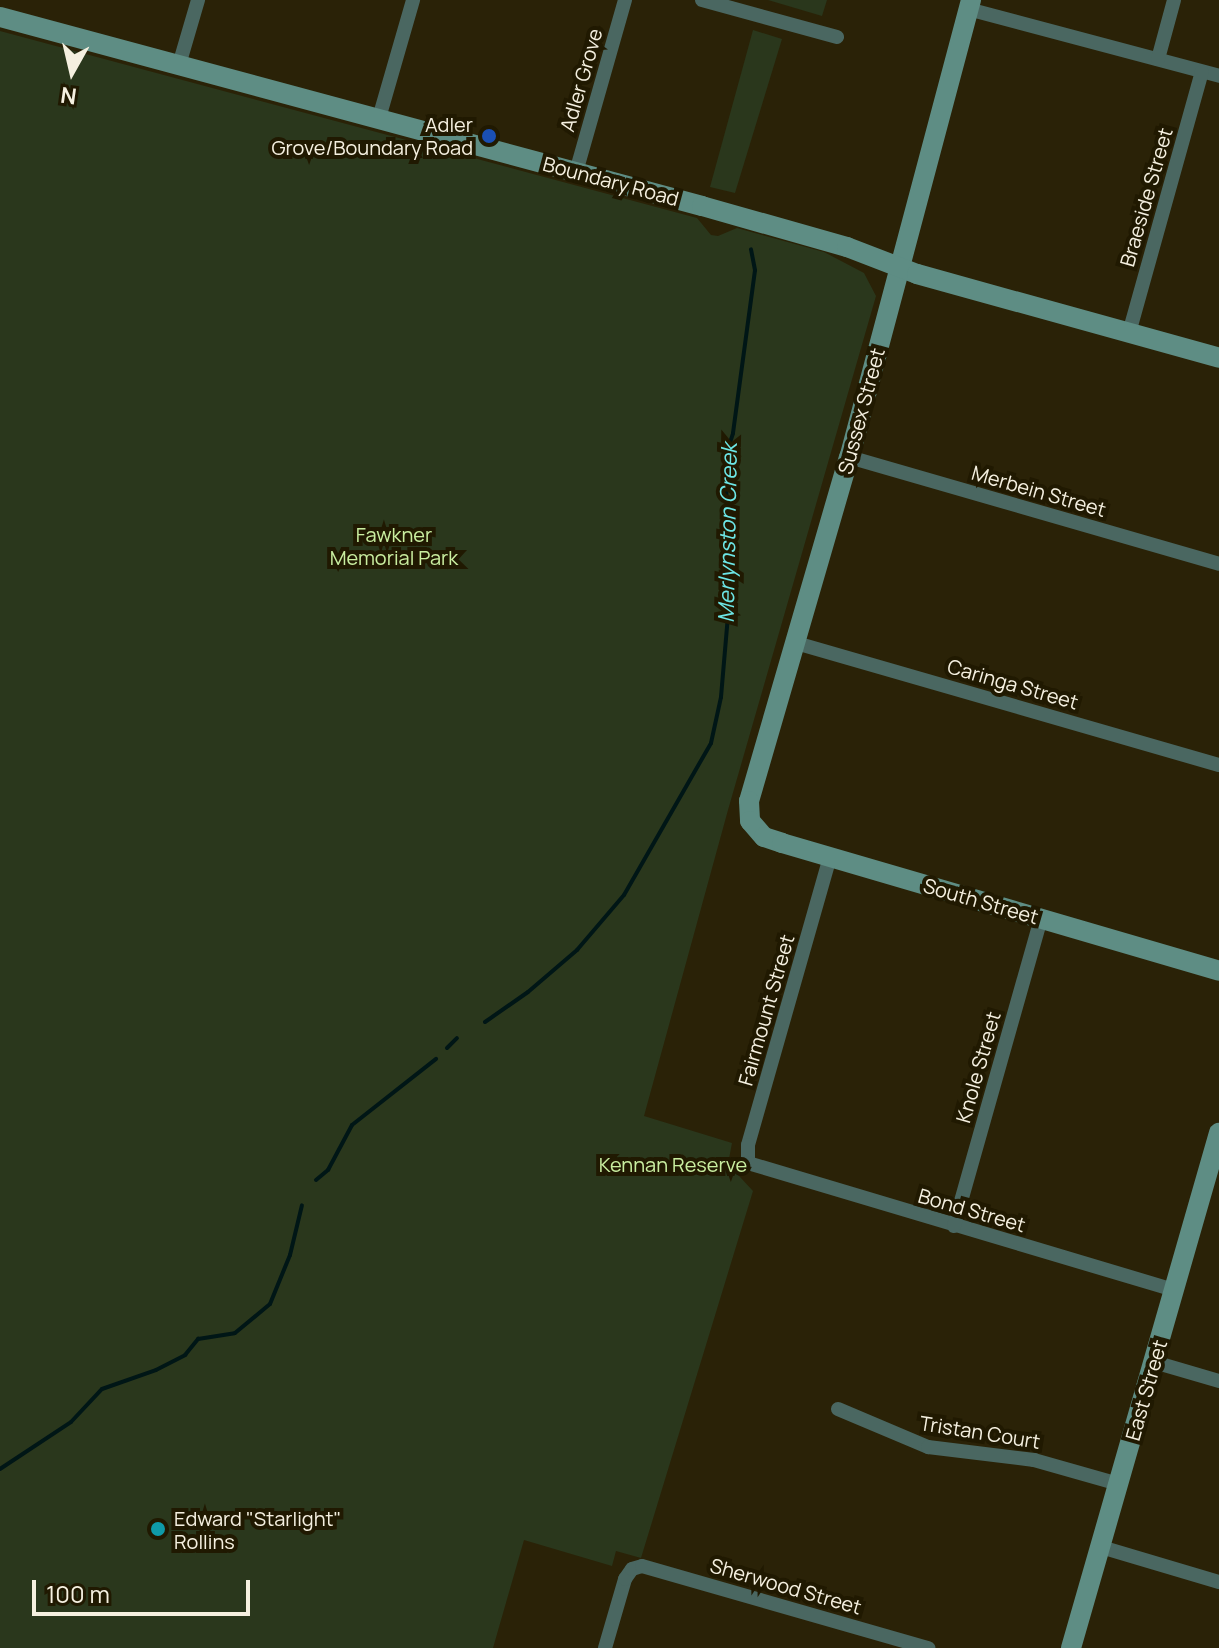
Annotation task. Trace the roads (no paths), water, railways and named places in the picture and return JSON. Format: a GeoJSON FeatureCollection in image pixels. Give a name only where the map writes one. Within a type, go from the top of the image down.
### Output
{"type":"FeatureCollection","features":[{"type":"Feature","properties":{"kind":"street"},"geometry":{"type":"LineString","coordinates":[[179,65],[198,0]]}},
{"type":"Feature","properties":{"kind":"street"},"geometry":{"type":"LineString","coordinates":[[379,118],[413,0]]}},
{"type":"Feature","properties":{"kind":"street","name":"Adler Grove"},"geometry":{"type":"LineString","coordinates":[[576,172],[625,0]]}},
{"type":"Feature","properties":{"kind":"street"},"geometry":{"type":"LineString","coordinates":[[702,0],[837,37]]}},
{"type":"Feature","properties":{"kind":"street"},"geometry":{"type":"LineString","coordinates":[[1158,59],[1174,0]]}},
{"type":"Feature","properties":{"kind":"street"},"geometry":{"type":"LineString","coordinates":[[970,4],[1219,76]]}},
{"type":"Feature","properties":{"kind":"street","name":"Sussex Street"},"geometry":{"type":"LineString","coordinates":[[750,821],[749,801],[849,457],[970,4]]}},
{"type":"Feature","properties":{"kind":"street","name":"Boundary Road"},"geometry":{"type":"LineString","coordinates":[[0,17],[847,247],[899,267],[1219,358]]}},
{"type":"Feature","properties":{"kind":"street","name":"Braeside Street"},"geometry":{"type":"LineString","coordinates":[[1129,333],[1202,72]]}},
{"type":"Feature","properties":{"kind":"street","name":"Merbein Street"},"geometry":{"type":"LineString","coordinates":[[849,457],[1219,564]]}},
{"type":"Feature","properties":{"kind":"street","name":"Caringa Street"},"geometry":{"type":"LineString","coordinates":[[796,643],[1219,765]]}},
{"type":"Feature","properties":{"kind":"street","name":"South Street"},"geometry":{"type":"LineString","coordinates":[[750,821],[764,837],[1219,971]]}},
{"type":"Feature","properties":{"kind":"street","name":"Fairmount Street"},"geometry":{"type":"LineString","coordinates":[[758,1168],[747,1159],[748,1145],[830,857]]}},
{"type":"Feature","properties":{"kind":"street","name":"Knole Street"},"geometry":{"type":"LineString","coordinates":[[954,1226],[1041,918]]}},
{"type":"Feature","properties":{"kind":"street","name":"East Street"},"geometry":{"type":"LineString","coordinates":[[1071,1648],[1174,1290],[1213,1178],[1219,1133]]}},
{"type":"Feature","properties":{"kind":"street","name":"Bond Street"},"geometry":{"type":"LineString","coordinates":[[758,1168],[1174,1290]]}},
{"type":"Feature","properties":{"kind":"street"},"geometry":{"type":"LineString","coordinates":[[1154,1362],[1219,1381]]}},
{"type":"Feature","properties":{"kind":"street","name":"Tristan Court"},"geometry":{"type":"LineString","coordinates":[[838,1409],[928,1447],[1034,1460],[1119,1484]]}},
{"type":"Feature","properties":{"kind":"street"},"geometry":{"type":"LineString","coordinates":[[1101,1547],[1219,1582]]}},
{"type":"Feature","properties":{"kind":"street","name":"Sherwood Street"},"geometry":{"type":"LineString","coordinates":[[605,1648],[625,1579],[632,1569],[649,1567],[928,1648]]}},
{"type":"Feature","properties":{"kind":"waterway","name":"Merlynston Creek"},"geometry":{"type":"LineString","coordinates":[[485,1022],[528,992],[577,950],[624,895],[711,743],[721,697],[730,593],[725,458],[733,433],[755,270],[751,249]]}},
{"type":"Feature","properties":{"kind":"waterway","name":"Merlynston Creek"},"geometry":{"type":"LineString","coordinates":[[447,1048],[457,1038]]}},
{"type":"Feature","properties":{"kind":"waterway","name":"Merlynston Creek"},"geometry":{"type":"LineString","coordinates":[[316,1180],[328,1170],[352,1125],[436,1059]]}},
{"type":"Feature","properties":{"kind":"waterway","name":"Merlynston Creek"},"geometry":{"type":"LineString","coordinates":[[0,1469],[71,1422],[102,1389],[156,1370],[185,1355],[198,1339],[235,1333],[270,1304],[290,1255],[302,1205]]}},
{"type":"Feature","properties":{"kind":"place","name":"Adler Grove/Boundary Road"},"geometry":{"type":"Point","coordinates":[489,136]}},
{"type":"Feature","properties":{"kind":"place","name":"Edward \"Starlight\" Rollins"},"geometry":{"type":"Point","coordinates":[158,1529]}},
{"type":"Feature","properties":{"kind":"park label","name":"Fawkner Memorial Park"},"geometry":{"type":"Point","coordinates":[394,546]}},
{"type":"Feature","properties":{"kind":"park label","name":"Kennan Reserve"},"geometry":{"type":"Point","coordinates":[673,1164]}}]}
